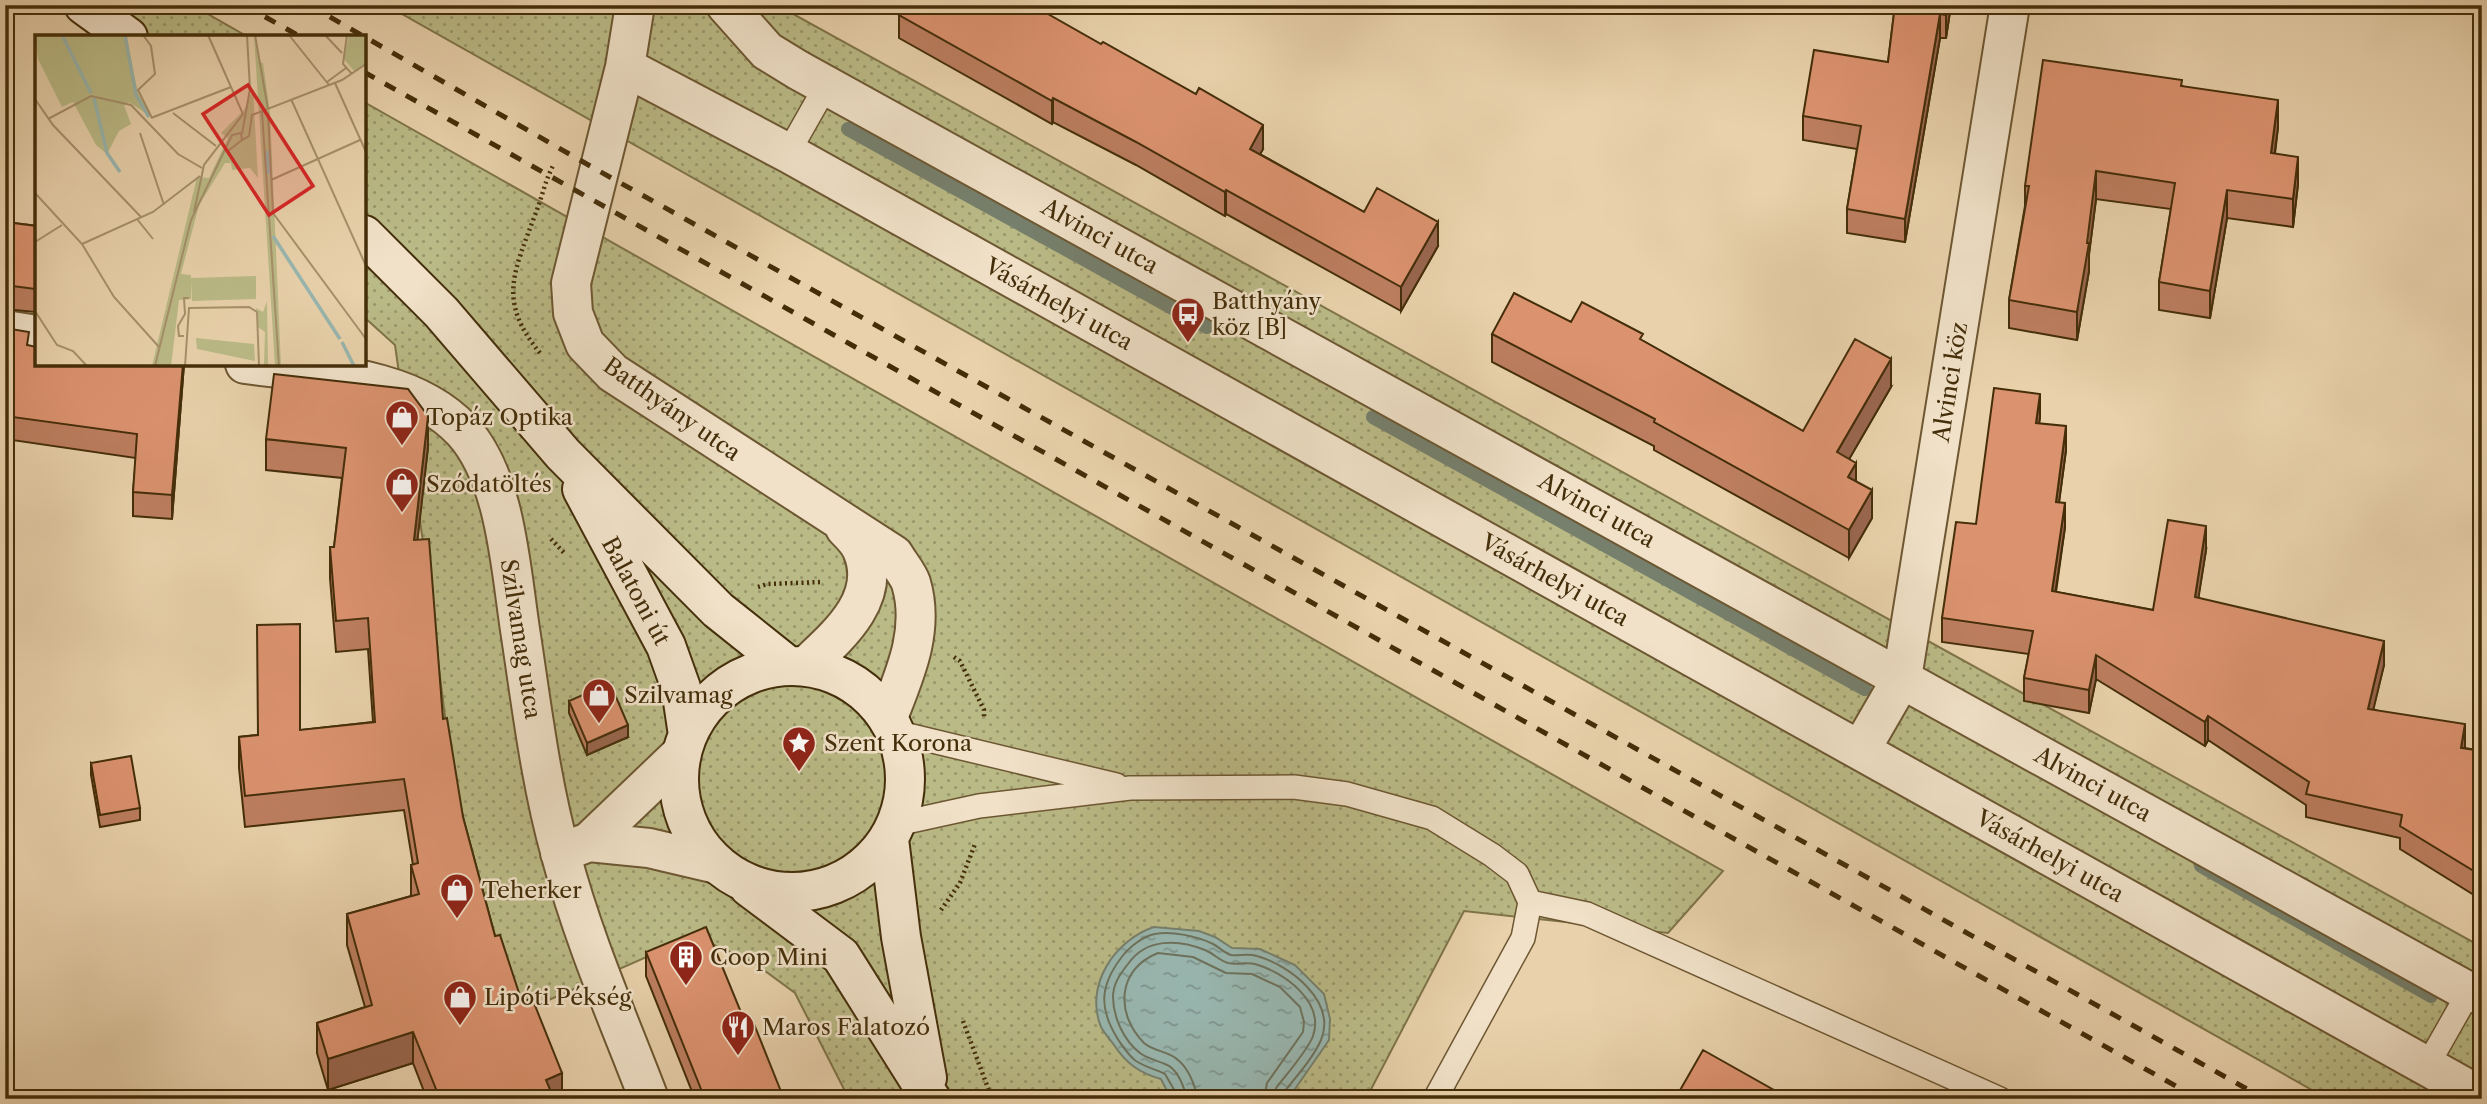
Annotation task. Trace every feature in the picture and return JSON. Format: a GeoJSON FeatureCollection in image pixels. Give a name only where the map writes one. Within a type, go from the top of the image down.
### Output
{"type":"FeatureCollection","features":[{"type":"Feature","properties":{"kind":"street"},"geometry":{"type":"LineString","coordinates":[[84,5],[125,35]]}},
{"type":"Feature","properties":{"kind":"street","name":"Batthyány utca"},"geometry":{"type":"LineString","coordinates":[[635,5],[625,67],[571,283],[572,313],[585,344],[613,373],[894,555],[911,582],[916,627],[892,724]]}},
{"type":"Feature","properties":{"kind":"street","name":"Alvinci utca"},"geometry":{"type":"LineString","coordinates":[[726,5],[767,51],[826,86],[2475,994]]}},
{"type":"Feature","properties":{"kind":"street","name":"Alvinci köz"},"geometry":{"type":"LineString","coordinates":[[1861,749],[1902,678],[2010,5]]}},
{"type":"Feature","properties":{"kind":"street","name":"Vásárhelyi utca"},"geometry":{"type":"LineString","coordinates":[[625,67],[788,153],[2482,1097]]}},
{"type":"Feature","properties":{"kind":"street","name":"Balatoni út"},"geometry":{"type":"LineString","coordinates":[[366,237],[441,312],[563,454],[718,610],[797,666]]}},
{"type":"Feature","properties":{"kind":"street"},"geometry":{"type":"LineString","coordinates":[[5,330],[35,335]]}},
{"type":"Feature","properties":{"kind":"street","name":"Szilvamag utca"},"geometry":{"type":"LineString","coordinates":[[258,366],[393,387],[445,414],[464,431],[484,458],[499,506],[542,769],[575,848],[583,928],[649,1099]]}},
{"type":"Feature","properties":{"kind":"street","name":"Balatoni út"},"geometry":{"type":"LineString","coordinates":[[563,454],[666,646],[681,688],[684,745]]}},
{"type":"Feature","properties":{"kind":"street","name":"Batthyány utca"},"geometry":{"type":"LineString","coordinates":[[842,523],[862,547],[869,571],[866,594]]}},
{"type":"Feature","properties":{"kind":"street"},"geometry":{"type":"LineString","coordinates":[[797,666],[839,635],[866,594]]}},
{"type":"Feature","properties":{"kind":"street"},"geometry":{"type":"LineString","coordinates":[[797,666],[830,672],[853,683],[872,698],[892,724],[905,762],[905,793],[893,831],[867,864],[839,882],[807,892],[774,891],[729,873],[649,848],[575,848],[684,745],[704,708],[727,686],[755,672],[797,666]]}},
{"type":"Feature","properties":{"kind":"street"},"geometry":{"type":"LineString","coordinates":[[684,745],[679,784],[684,814],[697,841],[729,873],[841,956],[931,1098]]}},
{"type":"Feature","properties":{"kind":"street"},"geometry":{"type":"LineString","coordinates":[[893,831],[901,937],[931,1098]]}},
{"type":"Feature","properties":{"kind":"lane"},"geometry":{"type":"LineString","coordinates":[[788,153],[826,86]]}},
{"type":"Feature","properties":{"kind":"lane"},"geometry":{"type":"LineString","coordinates":[[892,724],[1130,788]]}},
{"type":"Feature","properties":{"kind":"lane"},"geometry":{"type":"LineString","coordinates":[[893,831],[979,806],[1130,788],[1294,787],[1347,794],[1432,818],[1492,855],[1517,874],[1530,902],[1523,938],[1435,1099]]}},
{"type":"Feature","properties":{"kind":"lane"},"geometry":{"type":"LineString","coordinates":[[1530,902],[1587,914],[2000,1099]]}},
{"type":"Feature","properties":{"kind":"lane"},"geometry":{"type":"LineString","coordinates":[[2427,1066],[2475,994]]}},
{"type":"Feature","properties":{"kind":"path"},"geometry":{"type":"LineString","coordinates":[[513,301],[524,333],[541,354]]}},
{"type":"Feature","properties":{"kind":"path"},"geometry":{"type":"LineString","coordinates":[[499,506],[518,511],[536,524],[566,556]]}},
{"type":"Feature","properties":{"kind":"path"},"geometry":{"type":"LineString","coordinates":[[747,591],[767,584],[845,582],[866,594]]}},
{"type":"Feature","properties":{"kind":"green space"},"geometry":{"type":"Polygon","coordinates":[[[111,5],[192,5],[244,35],[95,35],[111,5]]]}},
{"type":"Feature","properties":{"kind":"green space"},"geometry":{"type":"Polygon","coordinates":[[[386,5],[777,5],[2482,947],[2482,1099],[2328,1099],[386,5]]]}},
{"type":"Feature","properties":{"kind":"green space"},"geometry":{"type":"Polygon","coordinates":[[[366,103],[1723,871],[1668,933],[1464,911],[1366,1099],[849,1099],[795,993],[753,962],[694,936],[524,1011],[462,853],[425,556],[395,345],[366,319],[366,103]]]}},
{"type":"Feature","properties":{"kind":"water"},"geometry":{"type":"Polygon","coordinates":[[[1154,927],[1199,931],[1232,948],[1260,949],[1295,965],[1324,994],[1330,1019],[1329,1040],[1288,1099],[1171,1099],[1161,1079],[1146,1074],[1128,1062],[1119,1051],[1101,1027],[1097,1011],[1100,980],[1106,966],[1127,942],[1154,927]]]}},
{"type":"Feature","properties":{"kind":"building"},"geometry":{"type":"Polygon","coordinates":[[[904,5],[1032,5],[1196,94],[1199,88],[1263,125],[1250,149],[1364,212],[1377,188],[1438,222],[1401,287],[1136,142],[1053,98],[1052,101],[899,15],[904,5]]]}},
{"type":"Feature","properties":{"kind":"building"},"geometry":{"type":"Polygon","coordinates":[[[1895,5],[1947,5],[1946,15],[1940,14],[1905,219],[1847,209],[1861,126],[1803,116],[1814,50],[1888,62],[1895,5]]]}},
{"type":"Feature","properties":{"kind":"building"},"geometry":{"type":"Polygon","coordinates":[[[2043,60],[2182,80],[2181,86],[2278,100],[2271,153],[2298,157],[2293,199],[2227,190],[2210,291],[2159,282],[2175,183],[2096,171],[2089,243],[2077,312],[2009,300],[2029,186],[2025,186],[2043,60]]]}},
{"type":"Feature","properties":{"kind":"building"},"geometry":{"type":"Polygon","coordinates":[[[5,222],[35,226],[35,289],[5,285],[5,222]]]}},
{"type":"Feature","properties":{"kind":"building"},"geometry":{"type":"Polygon","coordinates":[[[1514,293],[1571,322],[1582,302],[1643,334],[1640,339],[1803,431],[1855,339],[1891,359],[1837,452],[1856,463],[1848,477],[1872,490],[1849,530],[1654,422],[1655,419],[1492,334],[1514,293]]]}},
{"type":"Feature","properties":{"kind":"building"},"geometry":{"type":"Polygon","coordinates":[[[5,328],[29,332],[27,345],[35,347],[35,366],[183,366],[172,495],[133,492],[137,434],[5,416],[5,328]]]}},
{"type":"Feature","properties":{"kind":"building"},"geometry":{"type":"Polygon","coordinates":[[[274,374],[408,389],[428,416],[414,540],[429,539],[443,719],[447,718],[463,817],[495,936],[500,935],[522,1002],[532,998],[562,1073],[546,1080],[554,1099],[440,1099],[413,1032],[328,1059],[317,1023],[372,1005],[347,914],[419,894],[411,865],[418,863],[404,779],[245,796],[239,737],[258,735],[257,625],[300,624],[300,730],[375,722],[368,618],[336,621],[330,547],[334,547],[346,448],[266,439],[274,374]]]}},
{"type":"Feature","properties":{"kind":"building"},"geometry":{"type":"Polygon","coordinates":[[[1994,388],[2040,394],[2036,423],[2066,426],[2056,502],[2065,503],[2052,591],[2153,610],[2168,520],[2206,526],[2195,597],[2384,641],[2368,709],[2465,724],[2461,748],[2482,751],[2482,876],[2400,826],[2402,815],[2306,794],[2309,782],[2208,716],[2205,722],[2096,655],[2089,690],[2024,678],[2033,631],[1942,618],[1956,522],[1976,524],[1994,388]]]}},
{"type":"Feature","properties":{"kind":"building","name":"Szilvamag"},"geometry":{"type":"Polygon","coordinates":[[[610,683],[628,725],[587,743],[569,701],[610,683]]]}},
{"type":"Feature","properties":{"kind":"building"},"geometry":{"type":"Polygon","coordinates":[[[131,756],[140,808],[100,815],[91,763],[131,756]]]}},
{"type":"Feature","properties":{"kind":"building"},"geometry":{"type":"Polygon","coordinates":[[[706,927],[745,1022],[752,1019],[784,1099],[705,1099],[646,952],[706,927]]]}},
{"type":"Feature","properties":{"kind":"building"},"geometry":{"type":"Polygon","coordinates":[[[1703,1050],[1790,1099],[1675,1099],[1703,1050]]]}},
{"type":"Feature","properties":{"kind":"waterway"},"geometry":{"type":"LineString","coordinates":[[848,129],[1207,327]]}},
{"type":"Feature","properties":{"kind":"waterway"},"geometry":{"type":"LineString","coordinates":[[1373,417],[1865,689]]}},
{"type":"Feature","properties":{"kind":"waterway"},"geometry":{"type":"LineString","coordinates":[[2201,866],[2431,996]]}},
{"type":"Feature","properties":{"kind":"railway"},"geometry":{"type":"LineString","coordinates":[[244,5],[297,35]]}},
{"type":"Feature","properties":{"kind":"railway"},"geometry":{"type":"LineString","coordinates":[[309,5],[361,35]]}},
{"type":"Feature","properties":{"kind":"railway"},"geometry":{"type":"LineString","coordinates":[[366,38],[599,171],[2265,1099]]}},
{"type":"Feature","properties":{"kind":"railway"},"geometry":{"type":"LineString","coordinates":[[366,73],[2199,1099]]}},
{"type":"Feature","properties":{"kind":"place","name":"Batthyány köz [B]"},"geometry":{"type":"Point","coordinates":[1188,344]}},
{"type":"Feature","properties":{"kind":"place","name":"Topáz Optika"},"geometry":{"type":"Point","coordinates":[402,447]}},
{"type":"Feature","properties":{"kind":"place","name":"Szódatöltés"},"geometry":{"type":"Point","coordinates":[402,514]}},
{"type":"Feature","properties":{"kind":"place","name":"Szilvamag"},"geometry":{"type":"Point","coordinates":[599,725]}},
{"type":"Feature","properties":{"kind":"place","name":"Szent Korona"},"geometry":{"type":"Point","coordinates":[799,773]}},
{"type":"Feature","properties":{"kind":"place","name":"Teherker"},"geometry":{"type":"Point","coordinates":[457,920]}},
{"type":"Feature","properties":{"kind":"place","name":"Coop Mini"},"geometry":{"type":"Point","coordinates":[686,987]}},
{"type":"Feature","properties":{"kind":"place","name":"Lipóti Pékség"},"geometry":{"type":"Point","coordinates":[460,1027]}},
{"type":"Feature","properties":{"kind":"place","name":"Maros Falatozó"},"geometry":{"type":"Point","coordinates":[738,1057]}}]}
